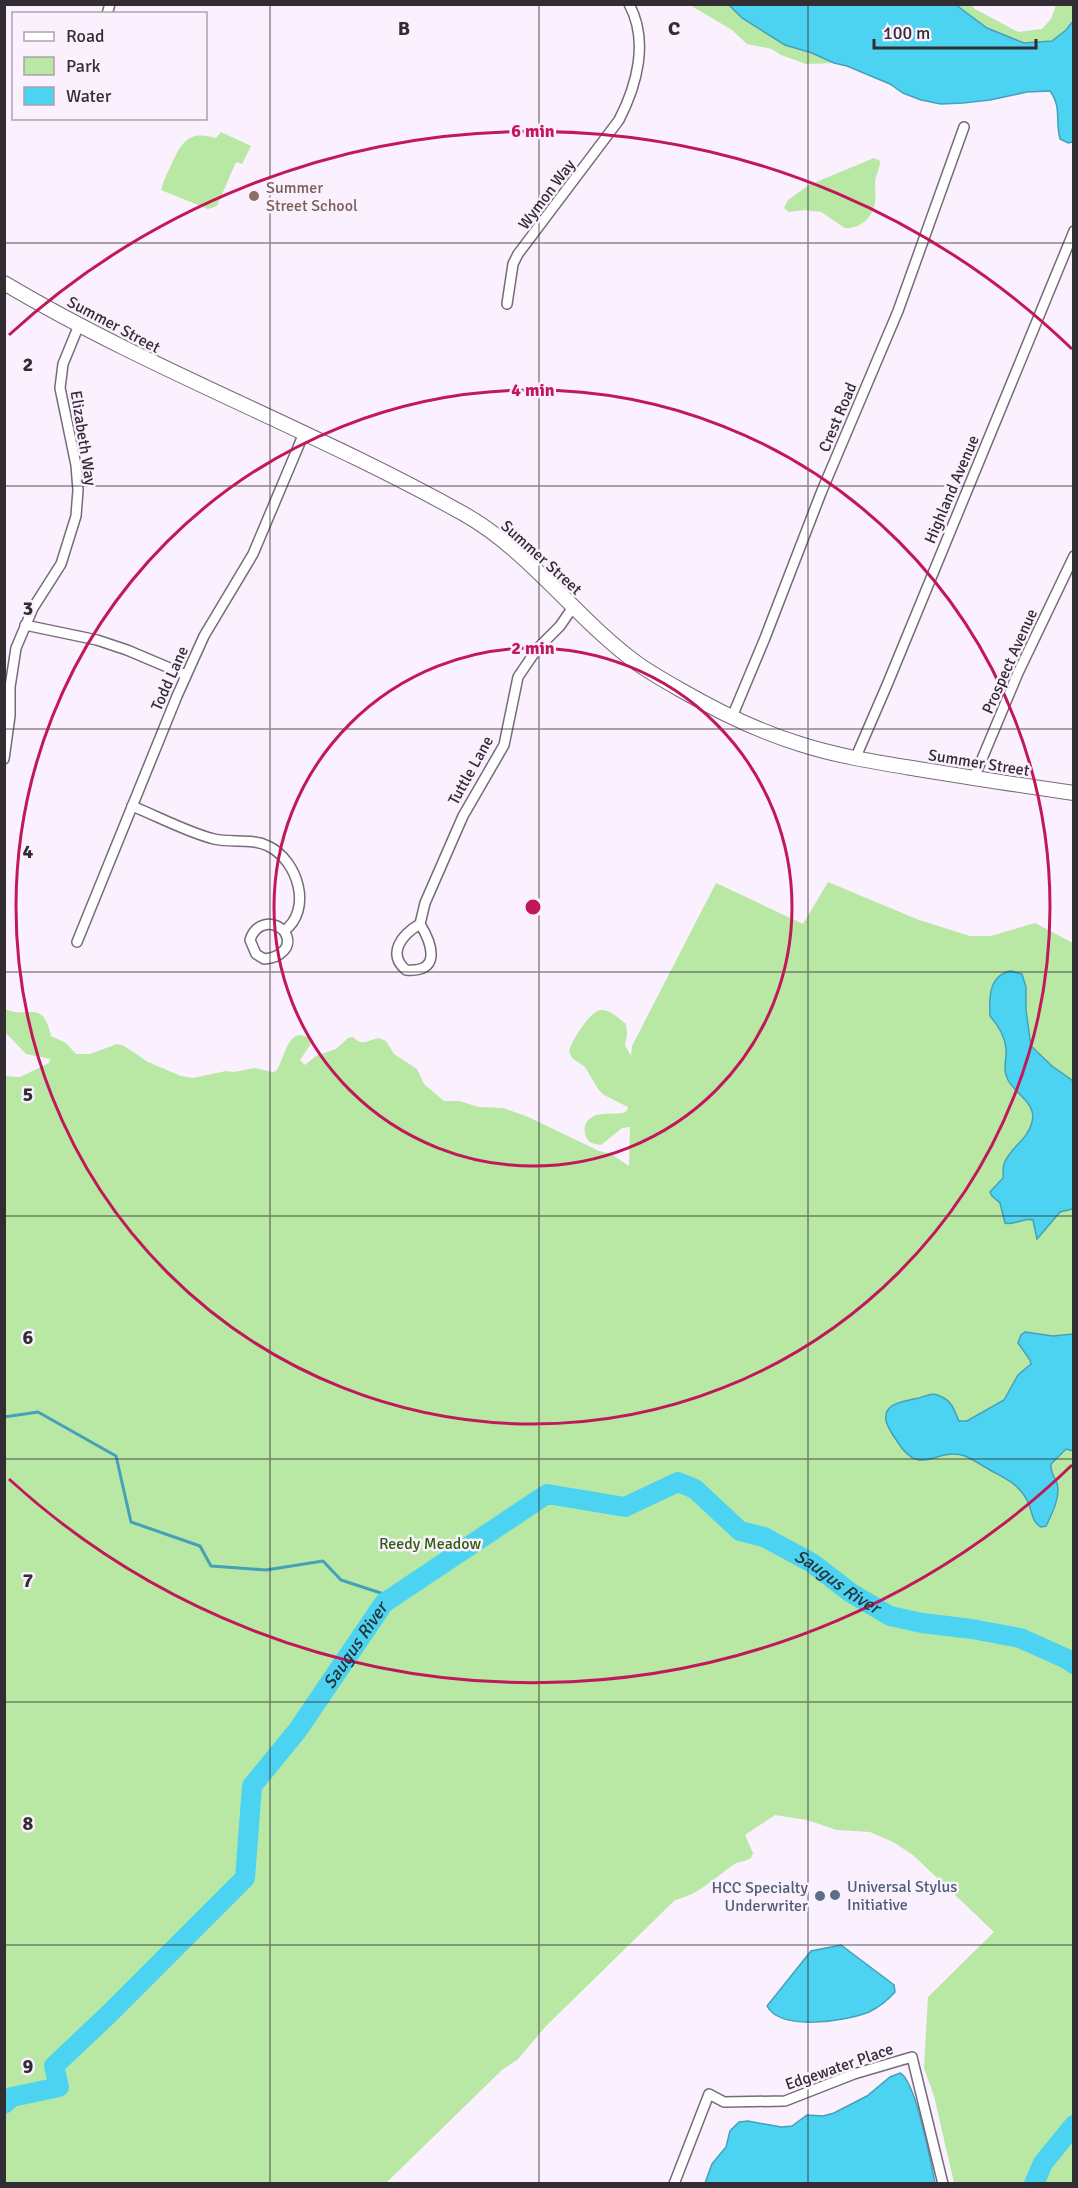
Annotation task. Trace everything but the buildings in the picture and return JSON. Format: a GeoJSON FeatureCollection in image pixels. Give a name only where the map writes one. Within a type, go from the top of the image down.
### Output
{"type":"FeatureCollection","features":[{"type":"Feature","properties":{"kind":"main road","name":"Summer Street"},"geometry":{"type":"LineString","coordinates":[[4,283],[144,359],[405,482],[468,517],[497,536],[523,558],[587,622],[642,667],[732,717],[784,739],[855,759],[1074,793]]}},
{"type":"Feature","properties":{"kind":"street","name":"Wymon Way"},"geometry":{"type":"LineString","coordinates":[[507,304],[513,264],[518,255],[615,127],[626,108],[639,53],[639,33],[629,4]]}},
{"type":"Feature","properties":{"kind":"street","name":"Crest Road"},"geometry":{"type":"LineString","coordinates":[[732,717],[821,494],[898,311],[964,127]]}},
{"type":"Feature","properties":{"kind":"street","name":"Highland Avenue"},"geometry":{"type":"LineString","coordinates":[[855,759],[1074,231]]}},
{"type":"Feature","properties":{"kind":"street","name":"Elizabeth Way"},"geometry":{"type":"LineString","coordinates":[[4,759],[10,716],[7,687],[16,648],[24,625],[61,564],[75,516],[78,490],[76,465],[60,387],[63,364],[79,325]]}},
{"type":"Feature","properties":{"kind":"street","name":"Todd Lane"},"geometry":{"type":"LineString","coordinates":[[77,942],[186,675],[204,636],[253,554],[304,434]]}},
{"type":"Feature","properties":{"kind":"street","name":"Prospect Avenue"},"geometry":{"type":"LineString","coordinates":[[974,778],[1018,673],[1074,556]]}},
{"type":"Feature","properties":{"kind":"street","name":"Tuttle Lane"},"geometry":{"type":"LineString","coordinates":[[420,924],[430,944],[432,955],[430,963],[423,969],[406,970],[396,957],[397,950],[408,934],[420,924],[425,903],[458,826],[504,745],[518,676],[537,649],[560,626],[573,607]]}},
{"type":"Feature","properties":{"kind":"street"},"geometry":{"type":"LineString","coordinates":[[24,625],[97,640],[186,675]]}},
{"type":"Feature","properties":{"kind":"street"},"geometry":{"type":"LineString","coordinates":[[132,806],[210,838],[237,842],[249,841],[271,847],[289,866],[299,887],[300,898],[295,920],[284,931]]}},
{"type":"Feature","properties":{"kind":"street"},"geometry":{"type":"LineString","coordinates":[[272,924],[284,931],[288,937],[287,944],[279,956],[264,958],[256,954],[250,940],[253,931],[262,925],[272,924]]}},
{"type":"Feature","properties":{"kind":"street","name":"Edgewater Place"},"geometry":{"type":"LineString","coordinates":[[674,2184],[708,2094],[724,2102],[785,2101],[854,2074],[912,2057],[943,2184]]}},
{"type":"Feature","properties":{"kind":"green space"},"geometry":{"type":"Polygon","coordinates":[[[690,5],[729,5],[749,23],[785,45],[812,53],[834,63],[806,64],[781,55],[772,49],[747,44],[732,30],[690,5]]]}},
{"type":"Feature","properties":{"kind":"green space"},"geometry":{"type":"Polygon","coordinates":[[[956,5],[971,5],[1018,32],[1042,29],[1051,19],[1056,5],[1073,5],[1073,14],[1072,21],[1062,34],[1050,41],[1037,44],[1022,42],[992,30],[956,5]]]}},
{"type":"Feature","properties":{"kind":"green space"},"geometry":{"type":"Polygon","coordinates":[[[221,132],[251,146],[242,164],[236,162],[217,206],[208,209],[161,190],[183,143],[200,135],[216,138],[221,132]]]}},
{"type":"Feature","properties":{"kind":"green space"},"geometry":{"type":"Polygon","coordinates":[[[874,158],[880,161],[875,181],[875,203],[868,218],[856,227],[845,228],[821,212],[805,210],[789,212],[784,208],[788,200],[809,185],[874,158]]]}},
{"type":"Feature","properties":{"kind":"green space","name":"Reedy Meadow"},"geometry":{"type":"Polygon","coordinates":[[[828,882],[919,920],[970,936],[991,936],[1035,923],[1073,943],[1073,2183],[954,2183],[934,2096],[924,2068],[928,1997],[994,1932],[913,1855],[893,1842],[870,1832],[837,1830],[807,1820],[775,1815],[745,1835],[753,1853],[751,1858],[733,1865],[699,1890],[675,1900],[546,2026],[518,2059],[502,2070],[386,2183],[5,2183],[4,1076],[20,1077],[49,1063],[50,1059],[26,1054],[5,1032],[5,1009],[13,1012],[39,1013],[47,1024],[51,1036],[66,1043],[76,1054],[90,1054],[117,1044],[148,1062],[181,1076],[193,1078],[255,1068],[276,1071],[291,1040],[296,1036],[302,1035],[309,1038],[311,1044],[300,1060],[305,1065],[316,1056],[336,1049],[348,1038],[353,1037],[359,1042],[365,1042],[379,1038],[386,1041],[394,1054],[417,1069],[424,1084],[444,1101],[459,1101],[479,1107],[503,1108],[526,1116],[599,1151],[611,1154],[629,1166],[630,1127],[622,1128],[601,1145],[594,1144],[585,1135],[588,1120],[598,1115],[622,1113],[627,1111],[628,1107],[604,1095],[585,1067],[572,1058],[569,1051],[582,1027],[592,1015],[601,1010],[611,1013],[626,1024],[625,1045],[631,1056],[632,1046],[716,883],[803,924],[828,882]]]}},
{"type":"Feature","properties":{"kind":"water"},"geometry":{"type":"Polygon","coordinates":[[[729,5],[956,5],[987,28],[1024,43],[1052,41],[1073,21],[1073,142],[1068,143],[1060,139],[1056,103],[1050,91],[1027,92],[963,103],[941,104],[921,100],[847,66],[785,45],[742,18],[729,5]]]}},
{"type":"Feature","properties":{"kind":"water"},"geometry":{"type":"Polygon","coordinates":[[[1011,971],[1022,974],[1026,987],[1026,1010],[1031,1046],[1052,1066],[1073,1081],[1073,1209],[1060,1212],[1037,1239],[1033,1220],[1005,1223],[1000,1203],[990,1192],[1003,1178],[1006,1158],[1027,1134],[1033,1115],[1029,1104],[1006,1076],[1004,1040],[990,1016],[990,994],[994,982],[1004,973],[1011,971]]]}},
{"type":"Feature","properties":{"kind":"water"},"geometry":{"type":"Polygon","coordinates":[[[1025,1332],[1053,1336],[1073,1334],[1073,1451],[1066,1449],[1051,1464],[1058,1494],[1046,1526],[1041,1527],[1033,1518],[1023,1494],[1009,1480],[965,1456],[954,1454],[921,1460],[914,1458],[897,1441],[886,1421],[888,1410],[895,1404],[929,1395],[935,1394],[947,1400],[959,1421],[967,1421],[1004,1400],[1018,1375],[1031,1364],[1018,1343],[1025,1332]]]}},
{"type":"Feature","properties":{"kind":"water"},"geometry":{"type":"Polygon","coordinates":[[[841,1945],[894,1985],[895,1992],[873,2010],[846,2019],[800,2022],[774,2014],[767,2006],[811,1951],[841,1945]]]}},
{"type":"Feature","properties":{"kind":"water"},"geometry":{"type":"Polygon","coordinates":[[[900,2073],[912,2090],[935,2183],[705,2183],[712,2164],[726,2147],[730,2131],[739,2122],[748,2121],[781,2127],[792,2126],[807,2115],[823,2116],[834,2113],[867,2096],[890,2077],[900,2073]]]}},
{"type":"Feature","properties":{"kind":"waterway"},"geometry":{"type":"LineString","coordinates":[[4,1417],[38,1412],[116,1456],[131,1522],[200,1546],[211,1566],[266,1570],[323,1561],[341,1580],[393,1597]]}},
{"type":"Feature","properties":{"kind":"waterway","name":"Saugus River"},"geometry":{"type":"LineString","coordinates":[[4,2104],[12,2097],[59,2087],[54,2066],[245,1878],[252,1786],[297,1731],[384,1603],[547,1494],[625,1507],[678,1482],[695,1489],[740,1531],[764,1537],[812,1563],[851,1593],[890,1616],[1020,1638],[1074,1664]]}},
{"type":"Feature","properties":{"kind":"waterway","name":"Saugus River"},"geometry":{"type":"LineString","coordinates":[[1034,2184],[1043,2163],[1074,2125]]}},
{"type":"Feature","properties":{"kind":"place","name":"Summer Street School"},"geometry":{"type":"Point","coordinates":[254,196]}},
{"type":"Feature","properties":{"kind":"place","name":"Universal Stylus Initiative"},"geometry":{"type":"Point","coordinates":[835,1895]}},
{"type":"Feature","properties":{"kind":"place","name":"HCC Specialty Underwriter"},"geometry":{"type":"Point","coordinates":[820,1896]}}]}
